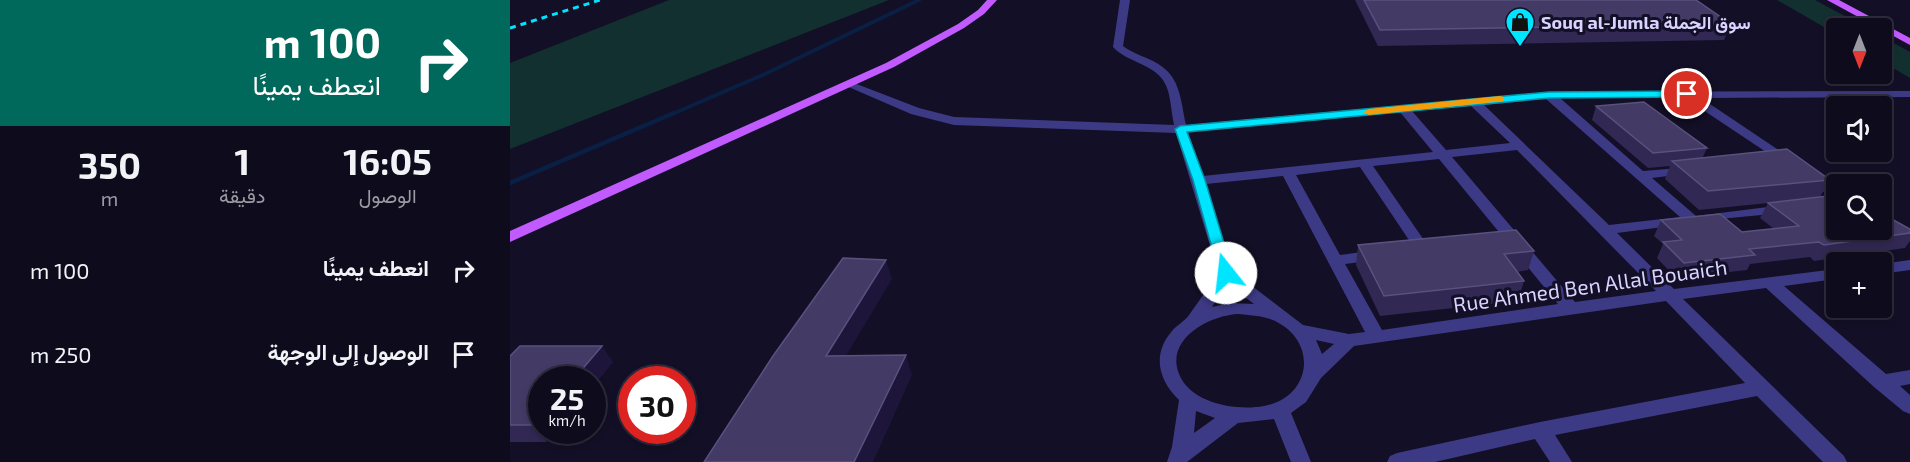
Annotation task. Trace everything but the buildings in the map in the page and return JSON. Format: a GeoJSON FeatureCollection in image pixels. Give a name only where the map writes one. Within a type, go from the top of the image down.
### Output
{"type":"FeatureCollection","features":[{"type":"Feature","properties":{"kind":"main road"},"geometry":{"type":"LineString","coordinates":[[510,237],[850,85],[961,26],[981,12],[992,0]]}},
{"type":"Feature","properties":{"kind":"main road"},"geometry":{"type":"LineString","coordinates":[[1832,0],[1910,42]]}},
{"type":"Feature","properties":{"kind":"main road"},"geometry":{"type":"LineString","coordinates":[[1845,0],[1910,35]]}},
{"type":"Feature","properties":{"kind":"street"},"geometry":{"type":"LineString","coordinates":[[1125,0],[1118,47],[1161,71],[1169,79],[1180,129],[1199,180],[1226,273],[1280,317],[1300,330],[1312,350],[1314,373]]}},
{"type":"Feature","properties":{"kind":"street"},"geometry":{"type":"LineString","coordinates":[[850,85],[915,111],[954,121],[1180,129],[1549,95],[1910,94]]}},
{"type":"Feature","properties":{"kind":"street"},"geometry":{"type":"LineString","coordinates":[[1687,94],[1785,160],[1826,196]]}},
{"type":"Feature","properties":{"kind":"street"},"geometry":{"type":"LineString","coordinates":[[1549,95],[1692,220]]}},
{"type":"Feature","properties":{"kind":"street"},"geometry":{"type":"LineString","coordinates":[[1474,102],[1607,230],[1760,388],[1837,462]]}},
{"type":"Feature","properties":{"kind":"street"},"geometry":{"type":"LineString","coordinates":[[1403,108],[1570,308]]}},
{"type":"Feature","properties":{"kind":"street"},"geometry":{"type":"LineString","coordinates":[[1199,180],[1521,146]]}},
{"type":"Feature","properties":{"kind":"street"},"geometry":{"type":"LineString","coordinates":[[1763,163],[1785,160]]}},
{"type":"Feature","properties":{"kind":"street"},"geometry":{"type":"LineString","coordinates":[[1336,260],[1427,248],[1364,163]]}},
{"type":"Feature","properties":{"kind":"street"},"geometry":{"type":"LineString","coordinates":[[1640,175],[1705,168]]}},
{"type":"Feature","properties":{"kind":"street"},"geometry":{"type":"LineString","coordinates":[[1287,171],[1377,337]]}},
{"type":"Feature","properties":{"kind":"street"},"geometry":{"type":"LineString","coordinates":[[1607,230],[1803,207]]}},
{"type":"Feature","properties":{"kind":"street"},"geometry":{"type":"LineString","coordinates":[[1489,240],[1511,237]]}},
{"type":"Feature","properties":{"kind":"street"},"geometry":{"type":"LineString","coordinates":[[1892,267],[1910,265]]}},
{"type":"Feature","properties":{"kind":"street"},"geometry":{"type":"LineString","coordinates":[[1226,273],[1195,319],[1182,329],[1172,342],[1168,356],[1169,371],[1176,386],[1189,399],[1209,410],[1234,415],[1258,415],[1280,409],[1296,399],[1308,387],[1314,373],[1349,340]]}},
{"type":"Feature","properties":{"kind":"street","name":"Rue Ahmed Ben Allal Bouaich"},"geometry":{"type":"LineString","coordinates":[[1300,330],[1349,340],[1570,308],[1826,275]]}},
{"type":"Feature","properties":{"kind":"street"},"geometry":{"type":"LineString","coordinates":[[1769,282],[1910,406]]}},
{"type":"Feature","properties":{"kind":"street"},"geometry":{"type":"LineString","coordinates":[[1195,319],[1222,310],[1237,308],[1252,309],[1280,317]]}},
{"type":"Feature","properties":{"kind":"street"},"geometry":{"type":"LineString","coordinates":[[1881,382],[1910,377]]}},
{"type":"Feature","properties":{"kind":"street"},"geometry":{"type":"LineString","coordinates":[[1397,462],[1540,430],[1760,388]]}},
{"type":"Feature","properties":{"kind":"street"},"geometry":{"type":"LineString","coordinates":[[1179,458],[1183,414],[1189,399]]}},
{"type":"Feature","properties":{"kind":"street"},"geometry":{"type":"LineString","coordinates":[[1280,409],[1300,462]]}},
{"type":"Feature","properties":{"kind":"street"},"geometry":{"type":"LineString","coordinates":[[1179,458],[1234,415]]}},
{"type":"Feature","properties":{"kind":"street"},"geometry":{"type":"LineString","coordinates":[[1540,430],[1562,462]]}},
{"type":"Feature","properties":{"kind":"green space"},"geometry":{"type":"Polygon","coordinates":[[[669,0],[889,0],[510,149],[510,63],[669,0]]]}},
{"type":"Feature","properties":{"kind":"green space"},"geometry":{"type":"Polygon","coordinates":[[[1777,0],[1815,0],[1848,18],[1826,18],[1826,28],[1777,0]]]}},
{"type":"Feature","properties":{"kind":"green space"},"geometry":{"type":"Polygon","coordinates":[[[1892,42],[1910,52],[1910,78],[1892,67],[1892,42]]]}},
{"type":"Feature","properties":{"kind":"waterway"},"geometry":{"type":"LineString","coordinates":[[670,115],[765,74],[919,0]]}},
{"type":"Feature","properties":{"kind":"waterway"},"geometry":{"type":"LineString","coordinates":[[510,183],[674,113]]}},
{"type":"Feature","properties":{"kind":"railway"},"geometry":{"type":"LineString","coordinates":[[510,28],[600,0]]}},
{"type":"Feature","properties":{"kind":"slow traffic"},"geometry":{"type":"LineString","coordinates":[[1369,112],[1500,99]]}},
{"type":"Feature","properties":{"kind":"place","name":"Souq al-Jumla سوق الجملة"},"geometry":{"type":"Point","coordinates":[1520,48]}},
{"type":"Feature","properties":{"kind":"route"},"geometry":{"type":"LineString","coordinates":[[1226,273],[1199,180],[1180,129],[1267,123],[1549,95],[1687,94]]}}]}
